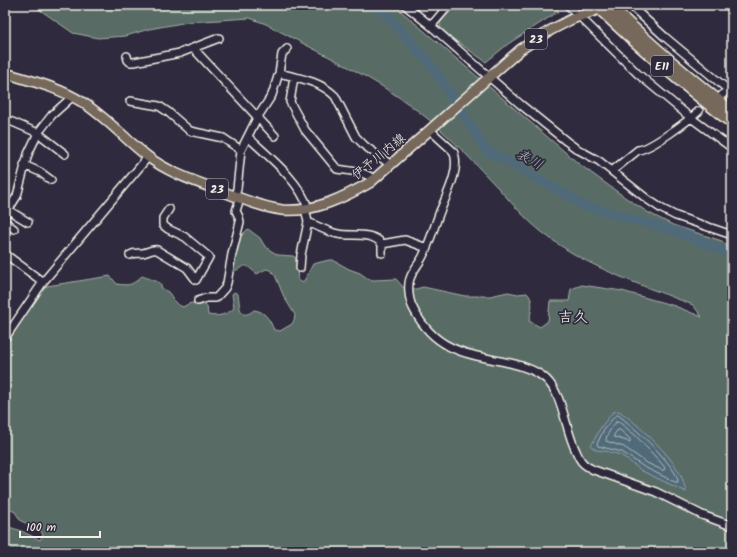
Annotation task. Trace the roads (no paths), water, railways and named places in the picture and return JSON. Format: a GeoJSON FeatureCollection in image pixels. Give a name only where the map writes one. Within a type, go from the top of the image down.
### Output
{"type":"FeatureCollection","features":[{"type":"Feature","properties":{"kind":"highway","name":"E11"},"geometry":{"type":"LineString","coordinates":[[608,5],[686,74],[732,111]]}},
{"type":"Feature","properties":{"kind":"highway","name":"E11"},"geometry":{"type":"LineString","coordinates":[[594,8],[658,63],[732,123]]}},
{"type":"Feature","properties":{"kind":"main road","name":"伊予川内線"},"geometry":{"type":"LineString","coordinates":[[5,73],[44,84],[72,96],[94,110],[148,157],[172,171],[238,197],[282,210],[306,208],[340,198],[374,180],[511,57],[531,42],[551,30],[594,8]]}},
{"type":"Feature","properties":{"kind":"street"},"geometry":{"type":"LineString","coordinates":[[405,5],[431,26],[487,78],[577,149],[599,161],[662,209],[688,221],[732,235]]}},
{"type":"Feature","properties":{"kind":"street"},"geometry":{"type":"LineString","coordinates":[[431,26],[449,5]]}},
{"type":"Feature","properties":{"kind":"street"},"geometry":{"type":"LineString","coordinates":[[568,5],[638,74],[691,118],[732,148]]}},
{"type":"Feature","properties":{"kind":"street"},"geometry":{"type":"LineString","coordinates":[[630,5],[728,91]]}},
{"type":"Feature","properties":{"kind":"street"},"geometry":{"type":"LineString","coordinates":[[127,56],[130,62],[134,62],[180,53],[219,38]]}},
{"type":"Feature","properties":{"kind":"street"},"geometry":{"type":"LineString","coordinates":[[193,48],[275,136]]}},
{"type":"Feature","properties":{"kind":"street"},"geometry":{"type":"LineString","coordinates":[[198,301],[206,298],[216,298],[225,288],[227,283],[240,222],[236,211],[241,150],[257,118],[272,95],[279,74],[282,54],[287,49]]}},
{"type":"Feature","properties":{"kind":"street"},"geometry":{"type":"LineString","coordinates":[[279,74],[317,84],[332,93],[356,137],[365,146],[391,165]]}},
{"type":"Feature","properties":{"kind":"street"},"geometry":{"type":"LineString","coordinates":[[294,77],[290,102],[305,130],[318,147],[337,169],[362,173],[371,176],[374,180]]}},
{"type":"Feature","properties":{"kind":"street"},"geometry":{"type":"LineString","coordinates":[[28,222],[6,212],[19,191],[24,165],[38,133],[52,115],[72,96]]}},
{"type":"Feature","properties":{"kind":"street"},"geometry":{"type":"LineString","coordinates":[[130,101],[159,106],[190,131],[223,138],[241,150]]}},
{"type":"Feature","properties":{"kind":"street"},"geometry":{"type":"LineString","coordinates":[[612,171],[638,150],[643,150],[652,145],[700,111]]}},
{"type":"Feature","properties":{"kind":"street"},"geometry":{"type":"LineString","coordinates":[[10,121],[38,133],[65,154]]}},
{"type":"Feature","properties":{"kind":"street"},"geometry":{"type":"LineString","coordinates":[[431,129],[451,148],[456,159],[452,182],[424,256],[412,273],[409,283],[409,296],[412,308],[419,320],[440,342],[462,352],[517,365],[540,374],[549,383],[558,398],[573,444],[581,461],[585,465],[600,473],[656,492],[702,515],[732,526]]}},
{"type":"Feature","properties":{"kind":"street"},"geometry":{"type":"LineString","coordinates":[[248,137],[292,180],[305,198],[308,222],[301,255],[300,268]]}},
{"type":"Feature","properties":{"kind":"street"},"geometry":{"type":"LineString","coordinates":[[5,338],[43,282],[148,157]]}},
{"type":"Feature","properties":{"kind":"street"},"geometry":{"type":"LineString","coordinates":[[24,165],[40,172],[51,180]]}},
{"type":"Feature","properties":{"kind":"street"},"geometry":{"type":"LineString","coordinates":[[130,255],[136,252],[141,253],[157,250],[187,268],[196,280],[210,257],[185,237],[163,225],[163,218],[168,209]]}},
{"type":"Feature","properties":{"kind":"street"},"geometry":{"type":"LineString","coordinates":[[5,222],[14,229]]}},
{"type":"Feature","properties":{"kind":"street"},"geometry":{"type":"LineString","coordinates":[[308,222],[337,234],[363,235],[375,238],[382,244],[382,253]]}},
{"type":"Feature","properties":{"kind":"street"},"geometry":{"type":"LineString","coordinates":[[382,244],[405,240],[426,248]]}},
{"type":"Feature","properties":{"kind":"street"},"geometry":{"type":"LineString","coordinates":[[5,254],[43,282]]}},
{"type":"Feature","properties":{"kind":"water"},"geometry":{"type":"Polygon","coordinates":[[[619,411],[644,431],[669,457],[681,476],[686,492],[642,471],[621,455],[596,450],[591,446],[601,427],[613,412],[619,411]]]}},
{"type":"Feature","properties":{"kind":"waterway","name":"表川"},"geometry":{"type":"LineString","coordinates":[[375,5],[388,16],[432,66],[487,151],[527,172],[585,206],[678,232],[732,254]]}},
{"type":"Feature","properties":{"kind":"district","name":"吉久"},"geometry":{"type":"Point","coordinates":[573,317]}}]}
